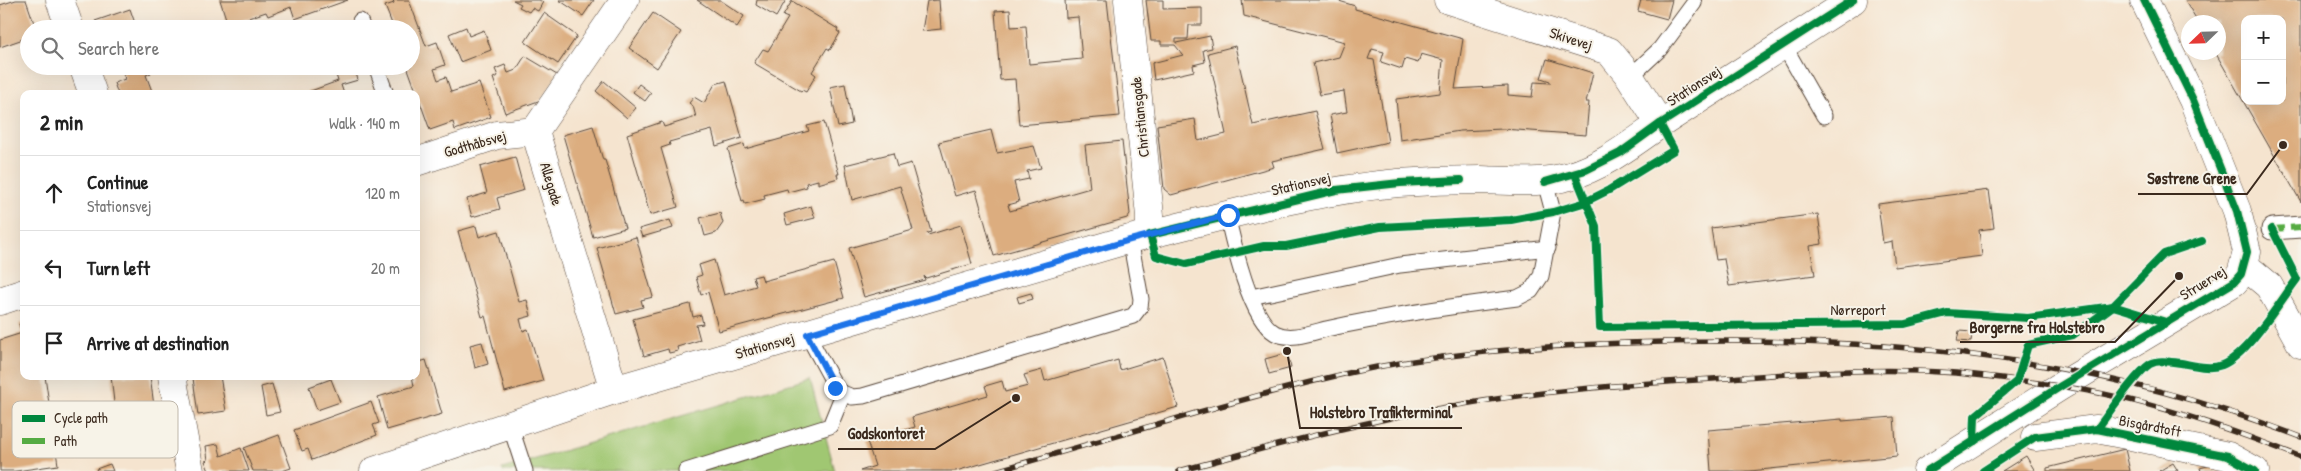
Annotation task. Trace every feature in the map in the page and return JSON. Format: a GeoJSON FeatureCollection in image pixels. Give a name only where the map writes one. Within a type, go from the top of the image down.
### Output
{"type":"FeatureCollection","features":[{"type":"Feature","properties":{"kind":"street"},"geometry":{"type":"LineString","coordinates":[[60,0],[67,20]]}},
{"type":"Feature","properties":{"kind":"street"},"geometry":{"type":"LineString","coordinates":[[535,131],[625,0]]}},
{"type":"Feature","properties":{"kind":"street","name":"Christiansgade"},"geometry":{"type":"LineString","coordinates":[[1128,0],[1150,216],[1140,237]]}},
{"type":"Feature","properties":{"kind":"street","name":"Skivevej"},"geometry":{"type":"LineString","coordinates":[[1448,0],[1609,51],[1630,77],[1660,124]]}},
{"type":"Feature","properties":{"kind":"street","name":"Stationsvej"},"geometry":{"type":"LineString","coordinates":[[374,471],[614,390],[1140,237],[1228,215],[1336,190],[1390,184],[1460,180],[1545,182],[1586,170],[1620,153],[1660,124],[1852,0]]}},
{"type":"Feature","properties":{"kind":"street","name":"Struervej"},"geometry":{"type":"LineString","coordinates":[[1927,471],[2061,386],[2234,282],[2245,266],[2247,252],[2237,211],[2193,100],[2144,0]]}},
{"type":"Feature","properties":{"kind":"street"},"geometry":{"type":"LineString","coordinates":[[86,75],[92,90]]}},
{"type":"Feature","properties":{"kind":"street","name":"Godthåbsvej"},"geometry":{"type":"LineString","coordinates":[[420,161],[497,135],[535,131]]}},
{"type":"Feature","properties":{"kind":"street","name":"Allegade"},"geometry":{"type":"LineString","coordinates":[[535,131],[614,390]]}},
{"type":"Feature","properties":{"kind":"street"},"geometry":{"type":"LineString","coordinates":[[2272,229],[2301,227]]}},
{"type":"Feature","properties":{"kind":"street"},"geometry":{"type":"LineString","coordinates":[[2245,266],[2269,286],[2301,344]]}},
{"type":"Feature","properties":{"kind":"street"},"geometry":{"type":"LineString","coordinates":[[0,301],[20,294]]}},
{"type":"Feature","properties":{"kind":"street"},"geometry":{"type":"LineString","coordinates":[[173,380],[177,401]]}},
{"type":"Feature","properties":{"kind":"street"},"geometry":{"type":"LineString","coordinates":[[178,408],[190,471]]}},
{"type":"Feature","properties":{"kind":"street","name":"Bisgårdtoft"},"geometry":{"type":"LineString","coordinates":[[2035,437],[2097,429],[2228,456],[2255,471]]}},
{"type":"Feature","properties":{"kind":"lane"},"geometry":{"type":"LineString","coordinates":[[1630,77],[1660,49],[1694,3]]}},
{"type":"Feature","properties":{"kind":"lane"},"geometry":{"type":"LineString","coordinates":[[1783,44],[1824,116]]}},
{"type":"Feature","properties":{"kind":"lane"},"geometry":{"type":"LineString","coordinates":[[379,75],[385,90]]}},
{"type":"Feature","properties":{"kind":"lane"},"geometry":{"type":"LineString","coordinates":[[1228,215],[1235,253],[1260,319],[1274,332],[1282,335],[1302,335],[1408,313],[1520,297],[1531,291],[1538,282],[1548,248],[1553,212],[1545,182]]}},
{"type":"Feature","properties":{"kind":"lane"},"geometry":{"type":"LineString","coordinates":[[807,334],[835,388],[843,394],[852,397],[864,396],[1133,316],[1140,307],[1142,299],[1140,237]]}},
{"type":"Feature","properties":{"kind":"lane"},"geometry":{"type":"LineString","coordinates":[[1251,297],[1400,265],[1548,248]]}},
{"type":"Feature","properties":{"kind":"lane"},"geometry":{"type":"LineString","coordinates":[[686,471],[830,426],[843,394]]}},
{"type":"Feature","properties":{"kind":"lane"},"geometry":{"type":"LineString","coordinates":[[510,425],[525,471]]}},
{"type":"Feature","properties":{"kind":"green space"},"geometry":{"type":"Polygon","coordinates":[[[810,378],[835,471],[503,471],[502,469],[810,378]]]}},
{"type":"Feature","properties":{"kind":"building"},"geometry":{"type":"Polygon","coordinates":[[[16,0],[26,0],[33,20],[20,20],[20,40],[0,47],[0,5],[16,0]]]}},
{"type":"Feature","properties":{"kind":"building"},"geometry":{"type":"Polygon","coordinates":[[[220,0],[348,0],[295,19],[291,7],[268,16],[266,12],[243,20],[226,20],[220,0]]]}},
{"type":"Feature","properties":{"kind":"building"},"geometry":{"type":"Polygon","coordinates":[[[393,0],[409,0],[416,20],[390,20],[385,6],[394,3],[393,0]]]}},
{"type":"Feature","properties":{"kind":"building"},"geometry":{"type":"Polygon","coordinates":[[[513,0],[539,0],[543,2],[538,11],[532,8],[529,12],[519,7],[521,4],[513,0]]]}},
{"type":"Feature","properties":{"kind":"building"},"geometry":{"type":"Polygon","coordinates":[[[559,0],[594,0],[583,16],[559,0]]]}},
{"type":"Feature","properties":{"kind":"building"},"geometry":{"type":"Polygon","coordinates":[[[697,0],[720,0],[744,16],[737,27],[697,0]]]}},
{"type":"Feature","properties":{"kind":"building"},"geometry":{"type":"Polygon","coordinates":[[[757,0],[786,0],[776,17],[756,5],[757,0]]]}},
{"type":"Feature","properties":{"kind":"building"},"geometry":{"type":"Polygon","coordinates":[[[939,0],[941,29],[922,31],[927,1],[939,0]]]}},
{"type":"Feature","properties":{"kind":"building"},"geometry":{"type":"Polygon","coordinates":[[[1065,0],[1107,0],[1120,116],[1019,125],[1015,79],[1000,80],[995,11],[1010,10],[1011,27],[1026,26],[1029,64],[1082,59],[1078,17],[1066,18],[1065,0]]]}},
{"type":"Feature","properties":{"kind":"building"},"geometry":{"type":"Polygon","coordinates":[[[1146,0],[1163,0],[1163,9],[1202,8],[1202,25],[1189,25],[1188,39],[1176,39],[1176,43],[1210,36],[1212,48],[1203,50],[1205,62],[1193,65],[1194,71],[1154,80],[1152,63],[1183,55],[1175,45],[1161,45],[1161,41],[1151,41],[1146,0]]]}},
{"type":"Feature","properties":{"kind":"building"},"geometry":{"type":"Polygon","coordinates":[[[1242,0],[1336,0],[1355,6],[1355,9],[1463,39],[1455,89],[1508,86],[1508,95],[1532,97],[1534,82],[1550,83],[1550,81],[1541,78],[1547,59],[1593,73],[1586,102],[1589,102],[1586,135],[1503,129],[1460,131],[1400,140],[1396,99],[1440,93],[1443,60],[1421,54],[1418,63],[1405,59],[1402,69],[1381,62],[1384,52],[1372,49],[1368,59],[1374,60],[1388,142],[1337,153],[1330,115],[1347,112],[1344,91],[1320,95],[1313,63],[1339,57],[1345,42],[1244,16],[1242,0]]]}},
{"type":"Feature","properties":{"kind":"building"},"geometry":{"type":"Polygon","coordinates":[[[1641,0],[1672,0],[1667,19],[1638,11],[1641,0]]]}},
{"type":"Feature","properties":{"kind":"building"},"geometry":{"type":"Polygon","coordinates":[[[2185,0],[2301,0],[2301,202],[2245,105],[2286,105],[2286,15],[2241,15],[2241,97],[2220,60],[2226,60],[2226,15],[2194,15],[2185,0]]]}},
{"type":"Feature","properties":{"kind":"building"},"geometry":{"type":"Polygon","coordinates":[[[792,1],[838,29],[837,31],[840,33],[830,50],[827,48],[812,72],[816,75],[806,92],[801,91],[754,63],[763,49],[768,51],[788,18],[783,16],[792,1]]]}},
{"type":"Feature","properties":{"kind":"building"},"geometry":{"type":"Polygon","coordinates":[[[130,9],[134,20],[98,20],[130,9]]]}},
{"type":"Feature","properties":{"kind":"building"},"geometry":{"type":"Polygon","coordinates":[[[544,13],[577,36],[558,64],[525,42],[544,13]]]}},
{"type":"Feature","properties":{"kind":"building"},"geometry":{"type":"Polygon","coordinates":[[[653,13],[681,32],[657,68],[629,48],[653,13]]]}},
{"type":"Feature","properties":{"kind":"building"},"geometry":{"type":"Polygon","coordinates":[[[466,27],[469,36],[484,30],[491,50],[460,62],[449,34],[466,27]]]}},
{"type":"Feature","properties":{"kind":"building"},"geometry":{"type":"Polygon","coordinates":[[[420,30],[426,46],[437,42],[445,65],[434,69],[438,80],[446,77],[451,92],[479,83],[491,117],[455,130],[453,122],[430,130],[420,102],[420,90],[416,90],[410,75],[420,75],[420,30]]]}},
{"type":"Feature","properties":{"kind":"building"},"geometry":{"type":"Polygon","coordinates":[[[1235,46],[1253,125],[1315,111],[1325,149],[1272,161],[1274,167],[1171,195],[1164,189],[1157,125],[1195,119],[1198,141],[1226,134],[1208,53],[1235,46]]]}},
{"type":"Feature","properties":{"kind":"building"},"geometry":{"type":"Polygon","coordinates":[[[525,56],[557,75],[541,100],[505,113],[493,78],[498,76],[495,69],[505,65],[508,73],[516,70],[525,56]]]}},
{"type":"Feature","properties":{"kind":"building"},"geometry":{"type":"Polygon","coordinates":[[[124,75],[146,75],[152,90],[117,90],[114,83],[125,79],[124,75]]]}},
{"type":"Feature","properties":{"kind":"building"},"geometry":{"type":"Polygon","coordinates":[[[336,75],[357,75],[358,80],[341,85],[343,90],[313,90],[338,81],[336,75]]]}},
{"type":"Feature","properties":{"kind":"building"},"geometry":{"type":"Polygon","coordinates":[[[604,81],[636,108],[627,118],[596,91],[604,81]]]}},
{"type":"Feature","properties":{"kind":"building"},"geometry":{"type":"Polygon","coordinates":[[[726,81],[742,138],[716,146],[712,130],[669,142],[670,145],[661,148],[678,207],[650,215],[627,134],[662,122],[664,127],[696,117],[693,106],[689,103],[694,97],[704,103],[715,84],[726,81]]]}},
{"type":"Feature","properties":{"kind":"building"},"geometry":{"type":"Polygon","coordinates":[[[639,84],[651,93],[645,101],[633,92],[639,84]]]}},
{"type":"Feature","properties":{"kind":"building"},"geometry":{"type":"Polygon","coordinates":[[[845,84],[852,124],[838,127],[830,87],[845,84]]]}},
{"type":"Feature","properties":{"kind":"building"},"geometry":{"type":"Polygon","coordinates":[[[824,122],[839,174],[837,174],[838,178],[818,184],[818,180],[806,183],[807,187],[788,192],[787,189],[764,195],[765,199],[745,204],[744,200],[742,201],[728,149],[744,144],[745,149],[809,131],[807,126],[824,122]]]}},
{"type":"Feature","properties":{"kind":"building"},"geometry":{"type":"Polygon","coordinates":[[[593,126],[625,228],[593,237],[563,135],[593,126]]]}},
{"type":"Feature","properties":{"kind":"building"},"geometry":{"type":"Polygon","coordinates":[[[991,130],[997,153],[1034,146],[1041,168],[1027,171],[1029,179],[1014,182],[1019,202],[1008,205],[1010,211],[1090,188],[1085,145],[1122,141],[1130,214],[1127,218],[994,256],[976,190],[955,196],[939,142],[991,130]]]}},
{"type":"Feature","properties":{"kind":"building"},"geometry":{"type":"Polygon","coordinates":[[[893,153],[897,167],[911,163],[931,232],[927,233],[928,235],[961,225],[972,264],[926,278],[924,276],[925,280],[864,297],[849,248],[913,230],[900,186],[852,200],[845,165],[893,153]]]}},
{"type":"Feature","properties":{"kind":"building"},"geometry":{"type":"Polygon","coordinates":[[[515,157],[524,190],[497,198],[500,209],[472,217],[467,199],[487,193],[480,167],[515,157]]]}},
{"type":"Feature","properties":{"kind":"building"},"geometry":{"type":"Polygon","coordinates":[[[1989,190],[1994,228],[1979,230],[1982,256],[1895,267],[1892,241],[1883,243],[1878,204],[1989,190]]]}},
{"type":"Feature","properties":{"kind":"building"},"geometry":{"type":"Polygon","coordinates":[[[811,206],[815,218],[787,225],[784,214],[811,206]]]}},
{"type":"Feature","properties":{"kind":"building"},"geometry":{"type":"Polygon","coordinates":[[[720,213],[723,223],[716,233],[705,236],[700,218],[720,213]]]}},
{"type":"Feature","properties":{"kind":"building"},"geometry":{"type":"Polygon","coordinates":[[[1818,214],[1822,244],[1810,246],[1815,275],[1729,286],[1724,259],[1716,260],[1711,228],[1818,214]]]}},
{"type":"Feature","properties":{"kind":"building"},"geometry":{"type":"Polygon","coordinates":[[[670,220],[673,228],[642,237],[639,229],[670,220]]]}},
{"type":"Feature","properties":{"kind":"building"},"geometry":{"type":"Polygon","coordinates":[[[476,226],[479,237],[499,231],[519,302],[527,300],[531,316],[520,319],[523,331],[528,329],[543,381],[505,392],[485,316],[482,317],[458,231],[476,226]]]}},
{"type":"Feature","properties":{"kind":"building"},"geometry":{"type":"Polygon","coordinates":[[[636,237],[653,297],[641,300],[643,307],[616,314],[597,248],[636,237]]]}},
{"type":"Feature","properties":{"kind":"building"},"geometry":{"type":"Polygon","coordinates":[[[714,260],[724,295],[756,286],[753,277],[761,275],[763,281],[834,262],[844,298],[719,331],[708,292],[701,295],[696,277],[702,275],[699,265],[714,260]]]}},
{"type":"Feature","properties":{"kind":"building"},"geometry":{"type":"Polygon","coordinates":[[[1031,293],[1033,299],[1019,303],[1017,297],[1031,293]]]}},
{"type":"Feature","properties":{"kind":"building"},"geometry":{"type":"Polygon","coordinates":[[[690,304],[693,317],[701,315],[703,324],[696,325],[700,340],[677,347],[678,351],[669,353],[668,349],[644,356],[633,319],[690,304]]]}},
{"type":"Feature","properties":{"kind":"building"},"geometry":{"type":"Polygon","coordinates":[[[1959,331],[1972,332],[1971,342],[1957,341],[1959,331]]]}},
{"type":"Feature","properties":{"kind":"building"},"geometry":{"type":"Polygon","coordinates":[[[20,334],[20,380],[46,380],[49,401],[12,401],[12,458],[57,458],[58,465],[16,471],[0,471],[0,340],[20,334]]]}},
{"type":"Feature","properties":{"kind":"building"},"geometry":{"type":"Polygon","coordinates":[[[482,342],[488,364],[475,368],[470,345],[482,342]]]}},
{"type":"Feature","properties":{"kind":"building"},"geometry":{"type":"Polygon","coordinates":[[[1287,353],[1291,368],[1269,374],[1265,359],[1287,353]]]}},
{"type":"Feature","properties":{"kind":"building"},"geometry":{"type":"Polygon","coordinates":[[[1163,357],[1178,407],[956,471],[860,471],[875,466],[867,441],[915,427],[912,417],[988,395],[985,386],[1002,381],[1005,392],[1028,386],[1024,375],[1042,370],[1045,381],[1118,360],[1120,370],[1163,357]]]}},
{"type":"Feature","properties":{"kind":"building"},"geometry":{"type":"Polygon","coordinates":[[[426,360],[442,414],[387,430],[378,397],[414,386],[413,380],[420,380],[420,362],[426,360]]]}},
{"type":"Feature","properties":{"kind":"building"},"geometry":{"type":"Polygon","coordinates":[[[111,380],[151,380],[153,401],[114,401],[111,380]]]}},
{"type":"Feature","properties":{"kind":"building"},"geometry":{"type":"Polygon","coordinates":[[[193,380],[221,380],[226,411],[198,415],[193,380]]]}},
{"type":"Feature","properties":{"kind":"building"},"geometry":{"type":"Polygon","coordinates":[[[331,380],[340,402],[317,410],[309,387],[331,380]]]}},
{"type":"Feature","properties":{"kind":"building"},"geometry":{"type":"Polygon","coordinates":[[[272,384],[280,412],[266,415],[261,387],[272,384]]]}},
{"type":"Feature","properties":{"kind":"building"},"geometry":{"type":"Polygon","coordinates":[[[371,402],[379,423],[373,425],[377,435],[312,460],[308,449],[302,451],[294,430],[371,402]]]}},
{"type":"Feature","properties":{"kind":"building"},"geometry":{"type":"Polygon","coordinates":[[[1894,417],[1897,456],[1750,471],[1711,471],[1708,430],[1842,419],[1842,421],[1894,417]]]}},
{"type":"Feature","properties":{"kind":"building"},"geometry":{"type":"Polygon","coordinates":[[[279,435],[291,468],[282,471],[253,471],[244,448],[279,435]]]}},
{"type":"Feature","properties":{"kind":"building"},"geometry":{"type":"Polygon","coordinates":[[[218,444],[221,456],[241,448],[249,471],[209,471],[205,461],[208,460],[206,446],[218,444]]]}},
{"type":"Feature","properties":{"kind":"building"},"geometry":{"type":"Polygon","coordinates":[[[2125,449],[2130,471],[2047,471],[2047,468],[2125,449]]]}},
{"type":"Feature","properties":{"kind":"building"},"geometry":{"type":"Polygon","coordinates":[[[2026,456],[2035,471],[2002,471],[2026,456]]]}},
{"type":"Feature","properties":{"kind":"building"},"geometry":{"type":"Polygon","coordinates":[[[2173,463],[2178,471],[2159,471],[2173,463]]]}},
{"type":"Feature","properties":{"kind":"building"},"geometry":{"type":"Polygon","coordinates":[[[2219,463],[2222,471],[2201,471],[2200,468],[2219,463]]]}},
{"type":"Feature","properties":{"kind":"building"},"geometry":{"type":"Polygon","coordinates":[[[110,464],[113,471],[97,471],[96,469],[110,464]]]}},
{"type":"Feature","properties":{"kind":"railway"},"geometry":{"type":"LineString","coordinates":[[996,471],[1263,394],[1377,367],[1484,352],[1592,344],[1664,342],[1747,341],[1828,343],[1908,348],[1987,357],[2066,370],[2144,387],[2222,409],[2301,437]]}},
{"type":"Feature","properties":{"kind":"railway"},"geometry":{"type":"LineString","coordinates":[[1179,471],[1371,422],[1508,397],[1654,383],[1870,371],[1956,373],[2020,380],[2090,391],[2182,414],[2301,457]]}},
{"type":"Feature","properties":{"kind":"marked path"},"geometry":{"type":"LineString","coordinates":[[2272,229],[2301,227]]}},
{"type":"Feature","properties":{"kind":"cycle path"},"geometry":{"type":"LineString","coordinates":[[1545,182],[1586,170],[1620,153],[1660,124],[1853,0]]}},
{"type":"Feature","properties":{"kind":"cycle path"},"geometry":{"type":"LineString","coordinates":[[1927,471],[2061,386],[2234,282],[2241,274],[2247,252],[2237,211],[2193,100],[2144,0]]}},
{"type":"Feature","properties":{"kind":"cycle path"},"geometry":{"type":"LineString","coordinates":[[1461,180],[1400,183],[1336,190],[1150,235],[1156,256],[1186,264],[1264,246],[1286,246],[1380,227],[1511,220],[1553,212],[1583,203],[1609,190],[1674,150],[1660,124]]}},
{"type":"Feature","properties":{"kind":"cycle path","name":"Nørreport"},"geometry":{"type":"LineString","coordinates":[[1575,174],[1596,226],[1600,327],[1905,324],[1947,313],[2028,318],[2113,306],[2166,322]]}},
{"type":"Feature","properties":{"kind":"cycle path"},"geometry":{"type":"LineString","coordinates":[[2097,429],[2130,385],[2150,364],[2165,361],[2202,367],[2222,365],[2232,359],[2252,339],[2297,279],[2272,229]]}},
{"type":"Feature","properties":{"kind":"cycle path"},"geometry":{"type":"LineString","coordinates":[[1974,441],[1975,416],[2017,381],[2028,345],[2073,335],[2113,306],[2164,254],[2202,241]]}},
{"type":"Feature","properties":{"kind":"cycle path"},"geometry":{"type":"LineString","coordinates":[[1983,471],[2035,437],[2097,429],[2228,456],[2255,471]]}},
{"type":"Feature","properties":{"kind":"place","name":"Søstrene Grene"},"geometry":{"type":"Point","coordinates":[2283,145]}},
{"type":"Feature","properties":{"kind":"place","name":"Borgerne fra Holstebro"},"geometry":{"type":"Point","coordinates":[2179,276]}},
{"type":"Feature","properties":{"kind":"place","name":"Holstebro Trafikterminal"},"geometry":{"type":"Point","coordinates":[1287,351]}},
{"type":"Feature","properties":{"kind":"place","name":"Godskontoret"},"geometry":{"type":"Point","coordinates":[1016,398]}},
{"type":"Feature","properties":{"kind":"route"},"geometry":{"type":"LineString","coordinates":[[835,388],[807,334],[1130,240],[1228,215]]}}]}
